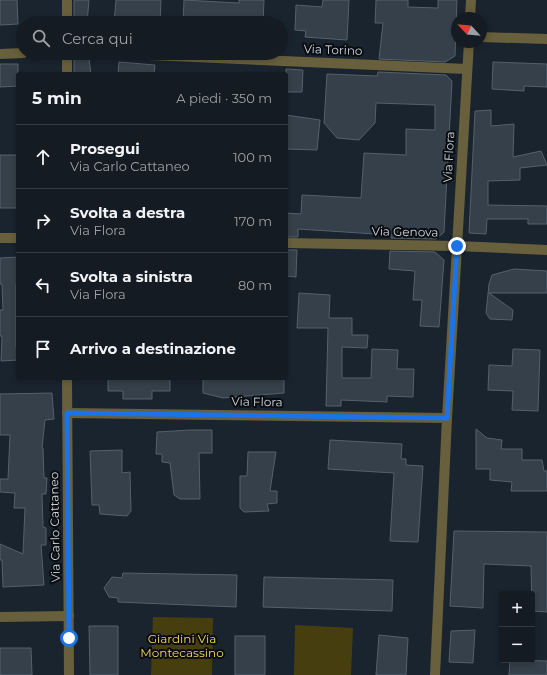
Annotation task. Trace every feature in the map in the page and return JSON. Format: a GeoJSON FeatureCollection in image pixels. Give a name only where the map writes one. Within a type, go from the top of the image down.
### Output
{"type":"FeatureCollection","features":[{"type":"Feature","properties":{"kind":"street"},"geometry":{"type":"LineString","coordinates":[[67,0],[67,16]]}},
{"type":"Feature","properties":{"kind":"street"},"geometry":{"type":"LineString","coordinates":[[470,12],[471,0]]}},
{"type":"Feature","properties":{"kind":"street"},"geometry":{"type":"LineString","coordinates":[[487,37],[547,38]]}},
{"type":"Feature","properties":{"kind":"street","name":"Via Flora"},"geometry":{"type":"LineString","coordinates":[[435,675],[447,418],[469,48]]}},
{"type":"Feature","properties":{"kind":"street"},"geometry":{"type":"LineString","coordinates":[[0,54],[16,53]]}},
{"type":"Feature","properties":{"kind":"street"},"geometry":{"type":"LineString","coordinates":[[67,60],[67,72]]}},
{"type":"Feature","properties":{"kind":"street","name":"Via Torino"},"geometry":{"type":"LineString","coordinates":[[262,60],[467,69]]}},
{"type":"Feature","properties":{"kind":"street"},"geometry":{"type":"LineString","coordinates":[[0,238],[16,238]]}},
{"type":"Feature","properties":{"kind":"street","name":"Via Genova"},"geometry":{"type":"LineString","coordinates":[[288,242],[457,246],[547,250]]}},
{"type":"Feature","properties":{"kind":"street","name":"Via Carlo Cattaneo"},"geometry":{"type":"LineString","coordinates":[[66,380],[69,675]]}},
{"type":"Feature","properties":{"kind":"street","name":"Via Flora"},"geometry":{"type":"LineString","coordinates":[[67,413],[447,418]]}},
{"type":"Feature","properties":{"kind":"street"},"geometry":{"type":"LineString","coordinates":[[0,617],[69,616]]}},
{"type":"Feature","properties":{"kind":"green space","name":"Giardini Via Montecassino"},"geometry":{"type":"Polygon","coordinates":[[[153,617],[213,618],[212,675],[151,675],[153,617]]]}},
{"type":"Feature","properties":{"kind":"green space"},"geometry":{"type":"Polygon","coordinates":[[[295,625],[353,628],[351,675],[294,675],[295,625]]]}},
{"type":"Feature","properties":{"kind":"building"},"geometry":{"type":"Polygon","coordinates":[[[0,0],[17,0],[18,16],[16,16],[16,24],[0,25],[0,0]]]}},
{"type":"Feature","properties":{"kind":"building"},"geometry":{"type":"Polygon","coordinates":[[[74,0],[89,0],[88,16],[74,16],[74,0]]]}},
{"type":"Feature","properties":{"kind":"building"},"geometry":{"type":"Polygon","coordinates":[[[116,0],[161,0],[160,16],[115,16],[116,0]]]}},
{"type":"Feature","properties":{"kind":"building"},"geometry":{"type":"Polygon","coordinates":[[[184,0],[239,3],[239,0],[264,0],[263,16],[183,16],[184,0]]]}},
{"type":"Feature","properties":{"kind":"building"},"geometry":{"type":"Polygon","coordinates":[[[323,0],[349,0],[347,40],[305,37],[306,31],[295,30],[296,5],[322,7],[323,0]]]}},
{"type":"Feature","properties":{"kind":"building"},"geometry":{"type":"Polygon","coordinates":[[[376,0],[408,0],[408,7],[438,8],[438,0],[457,0],[457,12],[451,12],[451,48],[455,48],[455,56],[445,62],[379,59],[383,23],[375,23],[376,0]]]}},
{"type":"Feature","properties":{"kind":"building"},"geometry":{"type":"Polygon","coordinates":[[[74,60],[89,60],[91,72],[74,72],[74,60]]]}},
{"type":"Feature","properties":{"kind":"building"},"geometry":{"type":"Polygon","coordinates":[[[119,62],[155,65],[154,72],[118,72],[119,62]]]}},
{"type":"Feature","properties":{"kind":"building"},"geometry":{"type":"Polygon","coordinates":[[[493,62],[547,64],[547,87],[524,86],[524,91],[492,89],[493,62]]]}},
{"type":"Feature","properties":{"kind":"building"},"geometry":{"type":"Polygon","coordinates":[[[0,64],[18,64],[18,72],[16,72],[16,86],[0,87],[0,64]]]}},
{"type":"Feature","properties":{"kind":"building"},"geometry":{"type":"Polygon","coordinates":[[[286,69],[303,70],[302,92],[288,92],[288,72],[286,72],[286,69]]]}},
{"type":"Feature","properties":{"kind":"building"},"geometry":{"type":"Polygon","coordinates":[[[378,72],[446,75],[452,81],[444,232],[436,239],[391,238],[391,235],[298,229],[298,237],[288,237],[288,213],[301,214],[302,195],[361,198],[364,153],[406,155],[406,129],[435,130],[435,105],[376,103],[375,123],[359,140],[337,138],[324,123],[327,74],[377,76],[378,72]]]}},
{"type":"Feature","properties":{"kind":"building"},"geometry":{"type":"Polygon","coordinates":[[[491,110],[491,126],[514,124],[513,157],[541,151],[547,165],[520,168],[520,180],[488,181],[488,205],[547,206],[547,224],[528,224],[528,219],[487,219],[486,234],[469,233],[475,111],[491,110]]]}},
{"type":"Feature","properties":{"kind":"building"},"geometry":{"type":"Polygon","coordinates":[[[288,115],[320,120],[317,150],[288,149],[288,115]]]}},
{"type":"Feature","properties":{"kind":"building"},"geometry":{"type":"Polygon","coordinates":[[[0,155],[16,155],[16,208],[0,208],[0,155]]]}},
{"type":"Feature","properties":{"kind":"building"},"geometry":{"type":"Polygon","coordinates":[[[288,250],[297,250],[296,277],[288,276],[288,250]]]}},
{"type":"Feature","properties":{"kind":"building"},"geometry":{"type":"Polygon","coordinates":[[[390,251],[435,252],[444,260],[439,327],[420,326],[422,300],[413,300],[415,271],[389,269],[390,251]]]}},
{"type":"Feature","properties":{"kind":"building"},"geometry":{"type":"Polygon","coordinates":[[[16,257],[16,360],[1,361],[2,336],[0,336],[0,310],[3,310],[2,284],[0,284],[0,258],[16,257]]]}},
{"type":"Feature","properties":{"kind":"building"},"geometry":{"type":"Polygon","coordinates":[[[514,269],[547,271],[547,293],[489,293],[513,310],[512,320],[490,319],[486,313],[489,284],[492,275],[514,269]]]}},
{"type":"Feature","properties":{"kind":"building"},"geometry":{"type":"Polygon","coordinates":[[[299,293],[330,295],[329,318],[352,318],[352,335],[368,335],[367,348],[342,347],[342,378],[371,378],[372,349],[398,350],[397,369],[414,369],[413,397],[387,396],[387,402],[341,400],[341,406],[326,406],[328,328],[297,328],[299,293]]]}},
{"type":"Feature","properties":{"kind":"building"},"geometry":{"type":"Polygon","coordinates":[[[513,349],[540,350],[538,411],[512,410],[513,391],[488,390],[489,365],[512,366],[513,349]]]}},
{"type":"Feature","properties":{"kind":"building"},"geometry":{"type":"Polygon","coordinates":[[[108,380],[170,380],[170,391],[152,391],[152,399],[123,399],[123,391],[108,391],[108,380]]]}},
{"type":"Feature","properties":{"kind":"building"},"geometry":{"type":"Polygon","coordinates":[[[203,380],[284,380],[284,393],[223,398],[203,393],[203,380]]]}},
{"type":"Feature","properties":{"kind":"building"},"geometry":{"type":"Polygon","coordinates":[[[52,393],[54,419],[45,420],[42,448],[44,478],[47,478],[46,494],[42,494],[43,527],[46,528],[46,545],[41,545],[44,585],[3,587],[0,544],[23,554],[25,508],[14,508],[15,493],[0,492],[0,479],[8,479],[10,435],[0,435],[0,394],[52,393]]]}},
{"type":"Feature","properties":{"kind":"building"},"geometry":{"type":"Polygon","coordinates":[[[476,429],[487,438],[502,440],[501,449],[522,449],[522,460],[542,460],[544,471],[547,471],[547,491],[511,491],[512,482],[490,480],[490,469],[476,469],[476,429]]]}},
{"type":"Feature","properties":{"kind":"building"},"geometry":{"type":"Polygon","coordinates":[[[212,430],[212,453],[199,453],[200,499],[180,499],[174,495],[170,463],[162,462],[162,454],[156,454],[157,432],[212,430]]]}},
{"type":"Feature","properties":{"kind":"building"},"geometry":{"type":"Polygon","coordinates":[[[330,440],[402,444],[401,459],[406,459],[406,465],[423,466],[418,542],[390,541],[394,473],[328,469],[330,440]]]}},
{"type":"Feature","properties":{"kind":"building"},"geometry":{"type":"Polygon","coordinates":[[[122,450],[122,473],[130,472],[131,511],[127,516],[100,514],[99,505],[92,505],[90,451],[122,450]]]}},
{"type":"Feature","properties":{"kind":"building"},"geometry":{"type":"Polygon","coordinates":[[[248,452],[276,452],[270,491],[277,491],[277,503],[267,504],[269,511],[244,512],[240,508],[240,476],[247,476],[248,452]]]}},
{"type":"Feature","properties":{"kind":"building"},"geometry":{"type":"Polygon","coordinates":[[[454,531],[547,532],[547,612],[535,611],[535,591],[532,591],[531,566],[484,564],[483,608],[450,606],[454,531]]]}},
{"type":"Feature","properties":{"kind":"building"},"geometry":{"type":"Polygon","coordinates":[[[123,573],[237,575],[236,607],[118,602],[118,598],[109,597],[104,588],[112,577],[122,578],[123,573]]]}},
{"type":"Feature","properties":{"kind":"building"},"geometry":{"type":"Polygon","coordinates":[[[264,577],[393,580],[392,611],[263,607],[264,577]]]}},
{"type":"Feature","properties":{"kind":"building"},"geometry":{"type":"Polygon","coordinates":[[[89,626],[118,626],[118,675],[90,675],[89,626]]]}},
{"type":"Feature","properties":{"kind":"building"},"geometry":{"type":"Polygon","coordinates":[[[475,630],[473,663],[449,662],[451,631],[475,630]]]}},
{"type":"Feature","properties":{"kind":"building"},"geometry":{"type":"Polygon","coordinates":[[[379,635],[408,638],[406,675],[376,675],[379,635]]]}},
{"type":"Feature","properties":{"kind":"building"},"geometry":{"type":"Polygon","coordinates":[[[235,636],[265,636],[265,675],[235,675],[235,636]]]}},
{"type":"Feature","properties":{"kind":"building"},"geometry":{"type":"Polygon","coordinates":[[[0,648],[31,648],[32,675],[0,675],[0,648]]]}},
{"type":"Feature","properties":{"kind":"building"},"geometry":{"type":"Polygon","coordinates":[[[535,661],[547,661],[547,675],[509,675],[510,663],[535,663],[535,661]]]}},
{"type":"Feature","properties":{"kind":"route"},"geometry":{"type":"LineString","coordinates":[[69,638],[67,413],[447,418],[457,246]]}}]}
